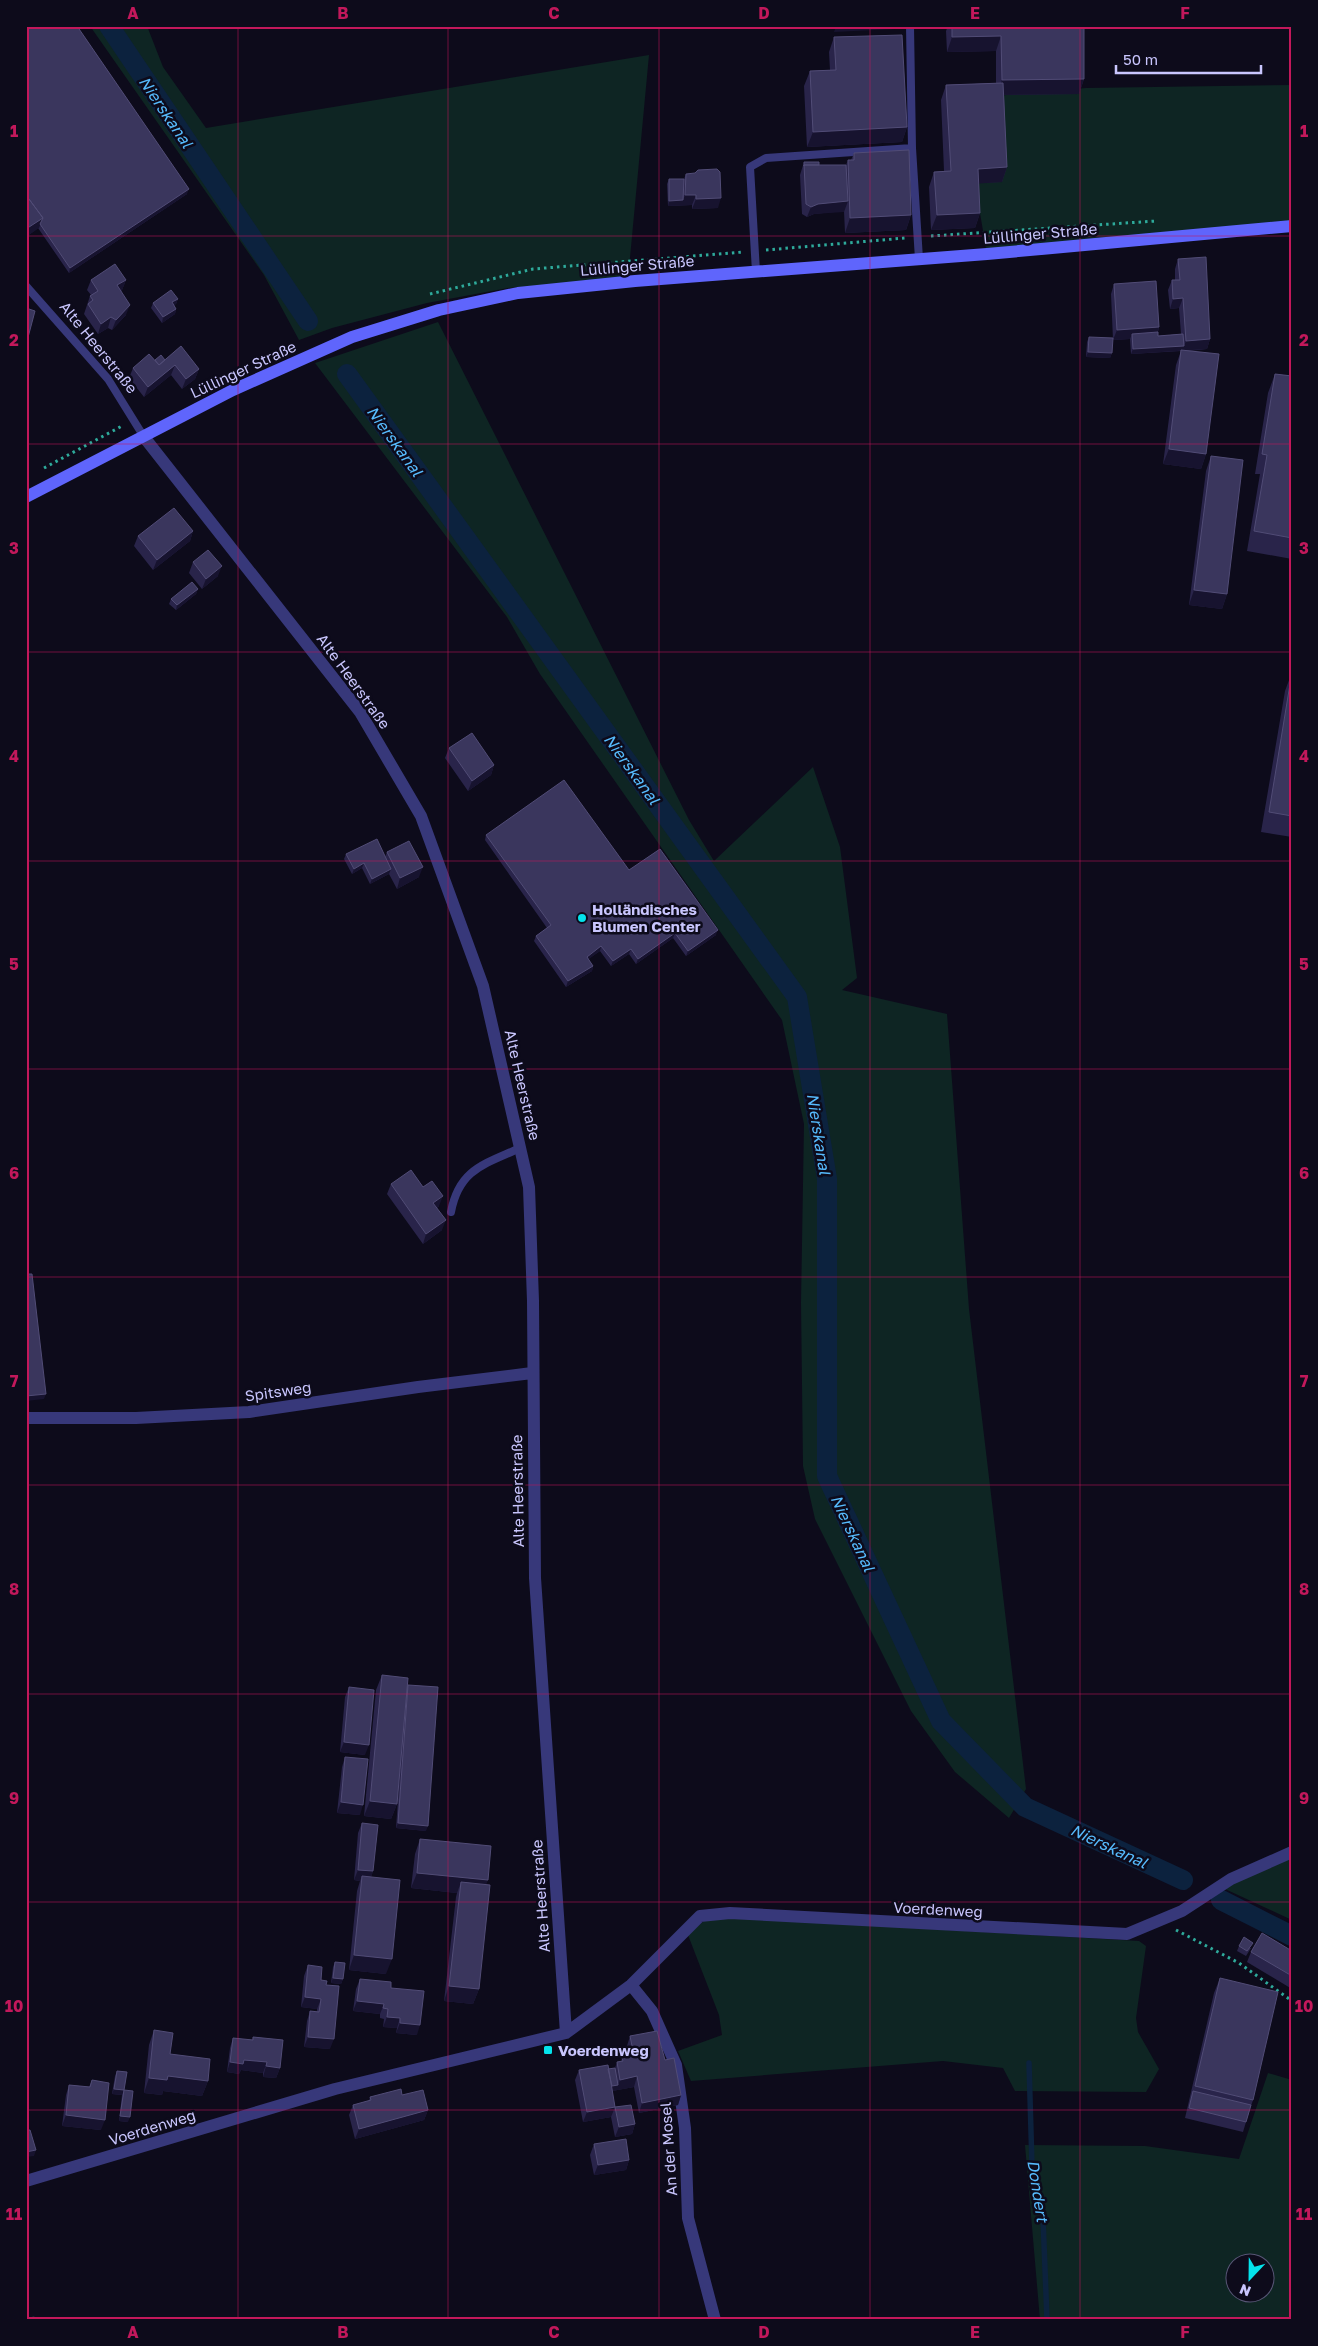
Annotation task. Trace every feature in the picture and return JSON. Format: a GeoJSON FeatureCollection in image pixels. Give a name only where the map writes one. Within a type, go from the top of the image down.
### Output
{"type":"FeatureCollection","features":[{"type":"Feature","properties":{"kind":"street","name":"Lüllinger Straße"},"geometry":{"type":"LineString","coordinates":[[26,497],[233,390],[352,337],[440,310],[518,293],[635,281],[919,259],[1292,226]]}},
{"type":"Feature","properties":{"kind":"street","name":"Alte Heerstraße"},"geometry":{"type":"LineString","coordinates":[[144,437],[360,712],[422,816],[483,986],[529,1187],[535,1578],[566,2033]]}},
{"type":"Feature","properties":{"kind":"street","name":"Spitsweg"},"geometry":{"type":"LineString","coordinates":[[26,1418],[136,1418],[249,1412],[418,1387],[532,1373]]}},
{"type":"Feature","properties":{"kind":"street","name":"Voerdenweg"},"geometry":{"type":"LineString","coordinates":[[26,2181],[334,2089],[566,2033],[631,1985],[700,1916],[714,1914],[1128,1934],[1160,1922],[1182,1911],[1231,1879],[1292,1852]]}},
{"type":"Feature","properties":{"kind":"street","name":"An der Mosel"},"geometry":{"type":"LineString","coordinates":[[631,1985],[652,2011],[676,2065],[685,2128],[688,2218],[715,2320]]}},
{"type":"Feature","properties":{"kind":"lane"},"geometry":{"type":"LineString","coordinates":[[910,26],[912,148],[919,259]]}},
{"type":"Feature","properties":{"kind":"lane"},"geometry":{"type":"LineString","coordinates":[[756,272],[750,167],[766,158],[912,148]]}},
{"type":"Feature","properties":{"kind":"lane","name":"Alte Heerstraße"},"geometry":{"type":"LineString","coordinates":[[26,286],[108,379],[144,437]]}},
{"type":"Feature","properties":{"kind":"lane"},"geometry":{"type":"LineString","coordinates":[[452,1212],[454,1196],[460,1185],[473,1170],[520,1148]]}},
{"type":"Feature","properties":{"kind":"path"},"geometry":{"type":"LineString","coordinates":[[1160,1922],[1239,1963],[1292,2001]]}},
{"type":"Feature","properties":{"kind":"path"},"geometry":{"type":"LineString","coordinates":[[26,2317],[43,2320]]}},
{"type":"Feature","properties":{"kind":"green space"},"geometry":{"type":"Polygon","coordinates":[[[90,26],[147,26],[163,67],[206,128],[649,55],[628,279],[508,288],[427,303],[332,328],[299,340],[264,275],[90,26]]]}},
{"type":"Feature","properties":{"kind":"green space"},"geometry":{"type":"Polygon","coordinates":[[[1292,85],[1292,227],[987,254],[975,184],[995,96],[1086,88],[1292,85]]]}},
{"type":"Feature","properties":{"kind":"green space"},"geometry":{"type":"Polygon","coordinates":[[[438,322],[689,820],[714,861],[813,767],[840,847],[857,978],[842,990],[947,1014],[969,1309],[1026,1789],[1009,1818],[955,1772],[911,1711],[815,1519],[803,1466],[801,1303],[804,1124],[782,1020],[540,674],[507,617],[315,363],[438,322]]]}},
{"type":"Feature","properties":{"kind":"green space"},"geometry":{"type":"Polygon","coordinates":[[[1292,1847],[1292,1920],[1225,1889],[1292,1847]]]}},
{"type":"Feature","properties":{"kind":"green space"},"geometry":{"type":"Polygon","coordinates":[[[717,1917],[1139,1941],[1146,1946],[1136,2018],[1138,2032],[1159,2069],[1146,2092],[1015,2091],[1003,2068],[943,2061],[691,2081],[678,2051],[722,2035],[719,2015],[688,1935],[705,1920],[717,1917]]]}},
{"type":"Feature","properties":{"kind":"green space"},"geometry":{"type":"Polygon","coordinates":[[[1268,2073],[1292,2080],[1292,2320],[1040,2320],[1025,2145],[1145,2146],[1239,2159],[1268,2073]]]}},
{"type":"Feature","properties":{"kind":"building"},"geometry":{"type":"Polygon","coordinates":[[[26,26],[77,26],[189,189],[70,268],[40,224],[43,218],[26,195],[26,26]]]}},
{"type":"Feature","properties":{"kind":"building"},"geometry":{"type":"Polygon","coordinates":[[[952,26],[1084,26],[1084,79],[1002,80],[1001,36],[952,37],[952,26]]]}},
{"type":"Feature","properties":{"kind":"building"},"geometry":{"type":"Polygon","coordinates":[[[902,35],[907,127],[813,132],[810,71],[836,70],[834,37],[902,35]]]}},
{"type":"Feature","properties":{"kind":"building"},"geometry":{"type":"Polygon","coordinates":[[[1003,83],[1007,167],[978,169],[980,213],[937,215],[934,172],[951,171],[946,85],[1003,83]]]}},
{"type":"Feature","properties":{"kind":"building"},"geometry":{"type":"Polygon","coordinates":[[[909,150],[911,215],[850,218],[848,160],[854,160],[854,153],[909,150]]]}},
{"type":"Feature","properties":{"kind":"building"},"geometry":{"type":"Polygon","coordinates":[[[804,162],[819,162],[819,165],[804,165],[804,162]]]}},
{"type":"Feature","properties":{"kind":"building"},"geometry":{"type":"Polygon","coordinates":[[[804,165],[846,165],[848,201],[818,204],[811,207],[806,204],[804,165]]]}},
{"type":"Feature","properties":{"kind":"building"},"geometry":{"type":"Polygon","coordinates":[[[717,169],[720,172],[721,198],[696,199],[696,195],[685,195],[686,174],[695,173],[698,170],[717,169]]]}},
{"type":"Feature","properties":{"kind":"building"},"geometry":{"type":"Polygon","coordinates":[[[669,179],[684,179],[683,200],[669,201],[669,179]]]}},
{"type":"Feature","properties":{"kind":"building"},"geometry":{"type":"Polygon","coordinates":[[[26,195],[43,218],[26,229],[26,195]]]}},
{"type":"Feature","properties":{"kind":"building"},"geometry":{"type":"Polygon","coordinates":[[[1206,257],[1210,339],[1186,341],[1183,298],[1173,299],[1172,280],[1180,280],[1178,259],[1206,257]]]}},
{"type":"Feature","properties":{"kind":"building"},"geometry":{"type":"Polygon","coordinates":[[[115,264],[126,280],[117,285],[130,305],[116,320],[111,317],[101,324],[88,304],[93,300],[90,296],[98,291],[91,280],[115,264]]]}},
{"type":"Feature","properties":{"kind":"building"},"geometry":{"type":"Polygon","coordinates":[[[1156,281],[1159,327],[1117,330],[1114,284],[1156,281]]]}},
{"type":"Feature","properties":{"kind":"building"},"geometry":{"type":"Polygon","coordinates":[[[171,290],[178,299],[172,302],[176,309],[163,317],[153,303],[171,290]]]}},
{"type":"Feature","properties":{"kind":"building"},"geometry":{"type":"Polygon","coordinates":[[[26,308],[35,311],[26,345],[26,308]]]}},
{"type":"Feature","properties":{"kind":"building"},"geometry":{"type":"Polygon","coordinates":[[[1158,332],[1158,336],[1183,334],[1184,346],[1133,349],[1132,334],[1158,332]]]}},
{"type":"Feature","properties":{"kind":"building"},"geometry":{"type":"Polygon","coordinates":[[[1089,337],[1113,338],[1112,353],[1088,352],[1089,337]]]}},
{"type":"Feature","properties":{"kind":"building"},"geometry":{"type":"Polygon","coordinates":[[[181,346],[199,369],[186,379],[175,365],[148,387],[133,368],[149,354],[159,365],[181,346]]]}},
{"type":"Feature","properties":{"kind":"building"},"geometry":{"type":"Polygon","coordinates":[[[1181,350],[1219,354],[1206,454],[1169,449],[1181,350]]]}},
{"type":"Feature","properties":{"kind":"building"},"geometry":{"type":"Polygon","coordinates":[[[161,355],[165,360],[159,365],[155,360],[161,355]]]}},
{"type":"Feature","properties":{"kind":"building"},"geometry":{"type":"Polygon","coordinates":[[[1275,374],[1292,376],[1292,538],[1254,531],[1267,455],[1262,454],[1275,374]]]}},
{"type":"Feature","properties":{"kind":"building"},"geometry":{"type":"Polygon","coordinates":[[[1211,456],[1243,460],[1227,594],[1194,590],[1211,456]]]}},
{"type":"Feature","properties":{"kind":"building"},"geometry":{"type":"Polygon","coordinates":[[[174,508],[193,531],[157,560],[138,536],[174,508]]]}},
{"type":"Feature","properties":{"kind":"building"},"geometry":{"type":"Polygon","coordinates":[[[208,550],[222,566],[206,579],[193,562],[208,550]]]}},
{"type":"Feature","properties":{"kind":"building"},"geometry":{"type":"Polygon","coordinates":[[[192,582],[198,589],[177,605],[171,599],[192,582]]]}},
{"type":"Feature","properties":{"kind":"building"},"geometry":{"type":"Polygon","coordinates":[[[1292,672],[1292,816],[1269,812],[1292,672]]]}},
{"type":"Feature","properties":{"kind":"building"},"geometry":{"type":"Polygon","coordinates":[[[472,733],[494,765],[472,781],[449,748],[472,733]]]}},
{"type":"Feature","properties":{"kind":"building"},"geometry":{"type":"Polygon","coordinates":[[[564,780],[629,870],[660,849],[718,930],[688,951],[675,933],[638,959],[631,949],[613,961],[601,946],[587,957],[593,966],[568,981],[536,936],[551,925],[486,835],[564,780]]]}},
{"type":"Feature","properties":{"kind":"building"},"geometry":{"type":"Polygon","coordinates":[[[377,839],[391,869],[372,879],[364,863],[354,869],[346,854],[377,839]]]}},
{"type":"Feature","properties":{"kind":"building"},"geometry":{"type":"Polygon","coordinates":[[[409,841],[423,867],[400,878],[387,852],[409,841]]]}},
{"type":"Feature","properties":{"kind":"building"},"geometry":{"type":"Polygon","coordinates":[[[411,1170],[423,1187],[432,1181],[443,1196],[433,1203],[446,1220],[426,1234],[391,1184],[411,1170]]]}},
{"type":"Feature","properties":{"kind":"building"},"geometry":{"type":"Polygon","coordinates":[[[26,1274],[32,1274],[46,1394],[26,1396],[26,1274]]]}},
{"type":"Feature","properties":{"kind":"building"},"geometry":{"type":"Polygon","coordinates":[[[382,1675],[408,1678],[397,1804],[370,1801],[382,1675]]]}},
{"type":"Feature","properties":{"kind":"building"},"geometry":{"type":"Polygon","coordinates":[[[408,1685],[438,1687],[428,1826],[398,1823],[408,1685]]]}},
{"type":"Feature","properties":{"kind":"building"},"geometry":{"type":"Polygon","coordinates":[[[349,1687],[374,1690],[369,1745],[344,1742],[349,1687]]]}},
{"type":"Feature","properties":{"kind":"building"},"geometry":{"type":"Polygon","coordinates":[[[345,1757],[368,1759],[363,1805],[341,1802],[345,1757]]]}},
{"type":"Feature","properties":{"kind":"building"},"geometry":{"type":"Polygon","coordinates":[[[362,1823],[378,1825],[373,1871],[358,1870],[362,1823]]]}},
{"type":"Feature","properties":{"kind":"building"},"geometry":{"type":"Polygon","coordinates":[[[420,1839],[491,1846],[488,1880],[417,1873],[420,1839]]]}},
{"type":"Feature","properties":{"kind":"building"},"geometry":{"type":"Polygon","coordinates":[[[362,1876],[400,1880],[392,1959],[354,1955],[362,1876]]]}},
{"type":"Feature","properties":{"kind":"building"},"geometry":{"type":"Polygon","coordinates":[[[461,1882],[490,1885],[479,1989],[449,1986],[461,1882]]]}},
{"type":"Feature","properties":{"kind":"building"},"geometry":{"type":"Polygon","coordinates":[[[1262,1933],[1292,1951],[1292,1976],[1251,1952],[1262,1933]]]}},
{"type":"Feature","properties":{"kind":"building"},"geometry":{"type":"Polygon","coordinates":[[[1244,1937],[1253,1943],[1247,1951],[1239,1946],[1244,1937]]]}},
{"type":"Feature","properties":{"kind":"building"},"geometry":{"type":"Polygon","coordinates":[[[335,1962],[345,1963],[343,1979],[333,1978],[335,1962]]]}},
{"type":"Feature","properties":{"kind":"building"},"geometry":{"type":"Polygon","coordinates":[[[308,1965],[322,1967],[321,1980],[327,1981],[326,1985],[339,1986],[334,2039],[308,2037],[310,2011],[319,2012],[321,1999],[305,1997],[308,1965]]]}},
{"type":"Feature","properties":{"kind":"building"},"geometry":{"type":"Polygon","coordinates":[[[1220,1978],[1278,1992],[1253,2100],[1195,2086],[1220,1978]]]}},
{"type":"Feature","properties":{"kind":"building"},"geometry":{"type":"Polygon","coordinates":[[[360,1979],[391,1982],[391,1988],[424,1991],[420,2025],[400,2023],[400,2018],[387,2017],[388,2009],[383,2008],[384,2004],[357,2001],[360,1979]]]}},
{"type":"Feature","properties":{"kind":"building"},"geometry":{"type":"Polygon","coordinates":[[[154,2030],[173,2033],[170,2054],[210,2059],[208,2081],[168,2076],[167,2080],[149,2078],[154,2030]]]}},
{"type":"Feature","properties":{"kind":"building"},"geometry":{"type":"Polygon","coordinates":[[[657,2031],[665,2060],[674,2058],[681,2095],[642,2103],[637,2076],[620,2080],[617,2062],[623,2061],[622,2058],[634,2056],[630,2036],[657,2031]]]}},
{"type":"Feature","properties":{"kind":"building"},"geometry":{"type":"Polygon","coordinates":[[[253,2037],[283,2040],[280,2068],[266,2066],[267,2062],[244,2060],[243,2064],[230,2062],[233,2038],[253,2040],[253,2037]]]}},
{"type":"Feature","properties":{"kind":"building"},"geometry":{"type":"Polygon","coordinates":[[[608,2065],[615,2107],[587,2112],[579,2070],[608,2065]]]}},
{"type":"Feature","properties":{"kind":"building"},"geometry":{"type":"Polygon","coordinates":[[[615,2068],[618,2085],[612,2086],[608,2069],[615,2068]]]}},
{"type":"Feature","properties":{"kind":"building"},"geometry":{"type":"Polygon","coordinates":[[[117,2071],[127,2072],[124,2090],[114,2089],[117,2071]]]}},
{"type":"Feature","properties":{"kind":"building"},"geometry":{"type":"Polygon","coordinates":[[[92,2080],[109,2083],[105,2120],[66,2115],[69,2085],[90,2087],[92,2080]]]}},
{"type":"Feature","properties":{"kind":"building"},"geometry":{"type":"Polygon","coordinates":[[[401,2089],[402,2095],[423,2090],[428,2110],[359,2129],[353,2105],[371,2100],[370,2097],[401,2089]]]}},
{"type":"Feature","properties":{"kind":"building"},"geometry":{"type":"Polygon","coordinates":[[[124,2090],[133,2091],[130,2117],[120,2116],[124,2090]]]}},
{"type":"Feature","properties":{"kind":"building"},"geometry":{"type":"Polygon","coordinates":[[[1193,2091],[1251,2105],[1246,2122],[1189,2108],[1193,2091]]]}},
{"type":"Feature","properties":{"kind":"building"},"geometry":{"type":"Polygon","coordinates":[[[631,2105],[635,2124],[619,2127],[615,2107],[631,2105]]]}},
{"type":"Feature","properties":{"kind":"building"},"geometry":{"type":"Polygon","coordinates":[[[26,2130],[30,2130],[36,2150],[26,2152],[26,2130]]]}},
{"type":"Feature","properties":{"kind":"building"},"geometry":{"type":"Polygon","coordinates":[[[626,2139],[629,2160],[598,2165],[594,2144],[626,2139]]]}},
{"type":"Feature","properties":{"kind":"waterway","name":"Nierskanal"},"geometry":{"type":"LineString","coordinates":[[109,26],[308,321]]}},
{"type":"Feature","properties":{"kind":"waterway","name":"Nierskanal"},"geometry":{"type":"LineString","coordinates":[[347,374],[797,997],[827,1179],[827,1476],[941,1721],[1025,1807],[1183,1880]]}},
{"type":"Feature","properties":{"kind":"waterway","name":"Nierskanal"},"geometry":{"type":"LineString","coordinates":[[1221,1900],[1292,1936]]}},
{"type":"Feature","properties":{"kind":"waterway","name":"Dondert"},"geometry":{"type":"LineString","coordinates":[[1029,2063],[1032,2166],[1043,2218],[1047,2320]]}},
{"type":"Feature","properties":{"kind":"place","name":"Holländisches Blumen Center"},"geometry":{"type":"Point","coordinates":[582,918]}},
{"type":"Feature","properties":{"kind":"place","name":"Voerdenweg"},"geometry":{"type":"Point","coordinates":[548,2050]}}]}
